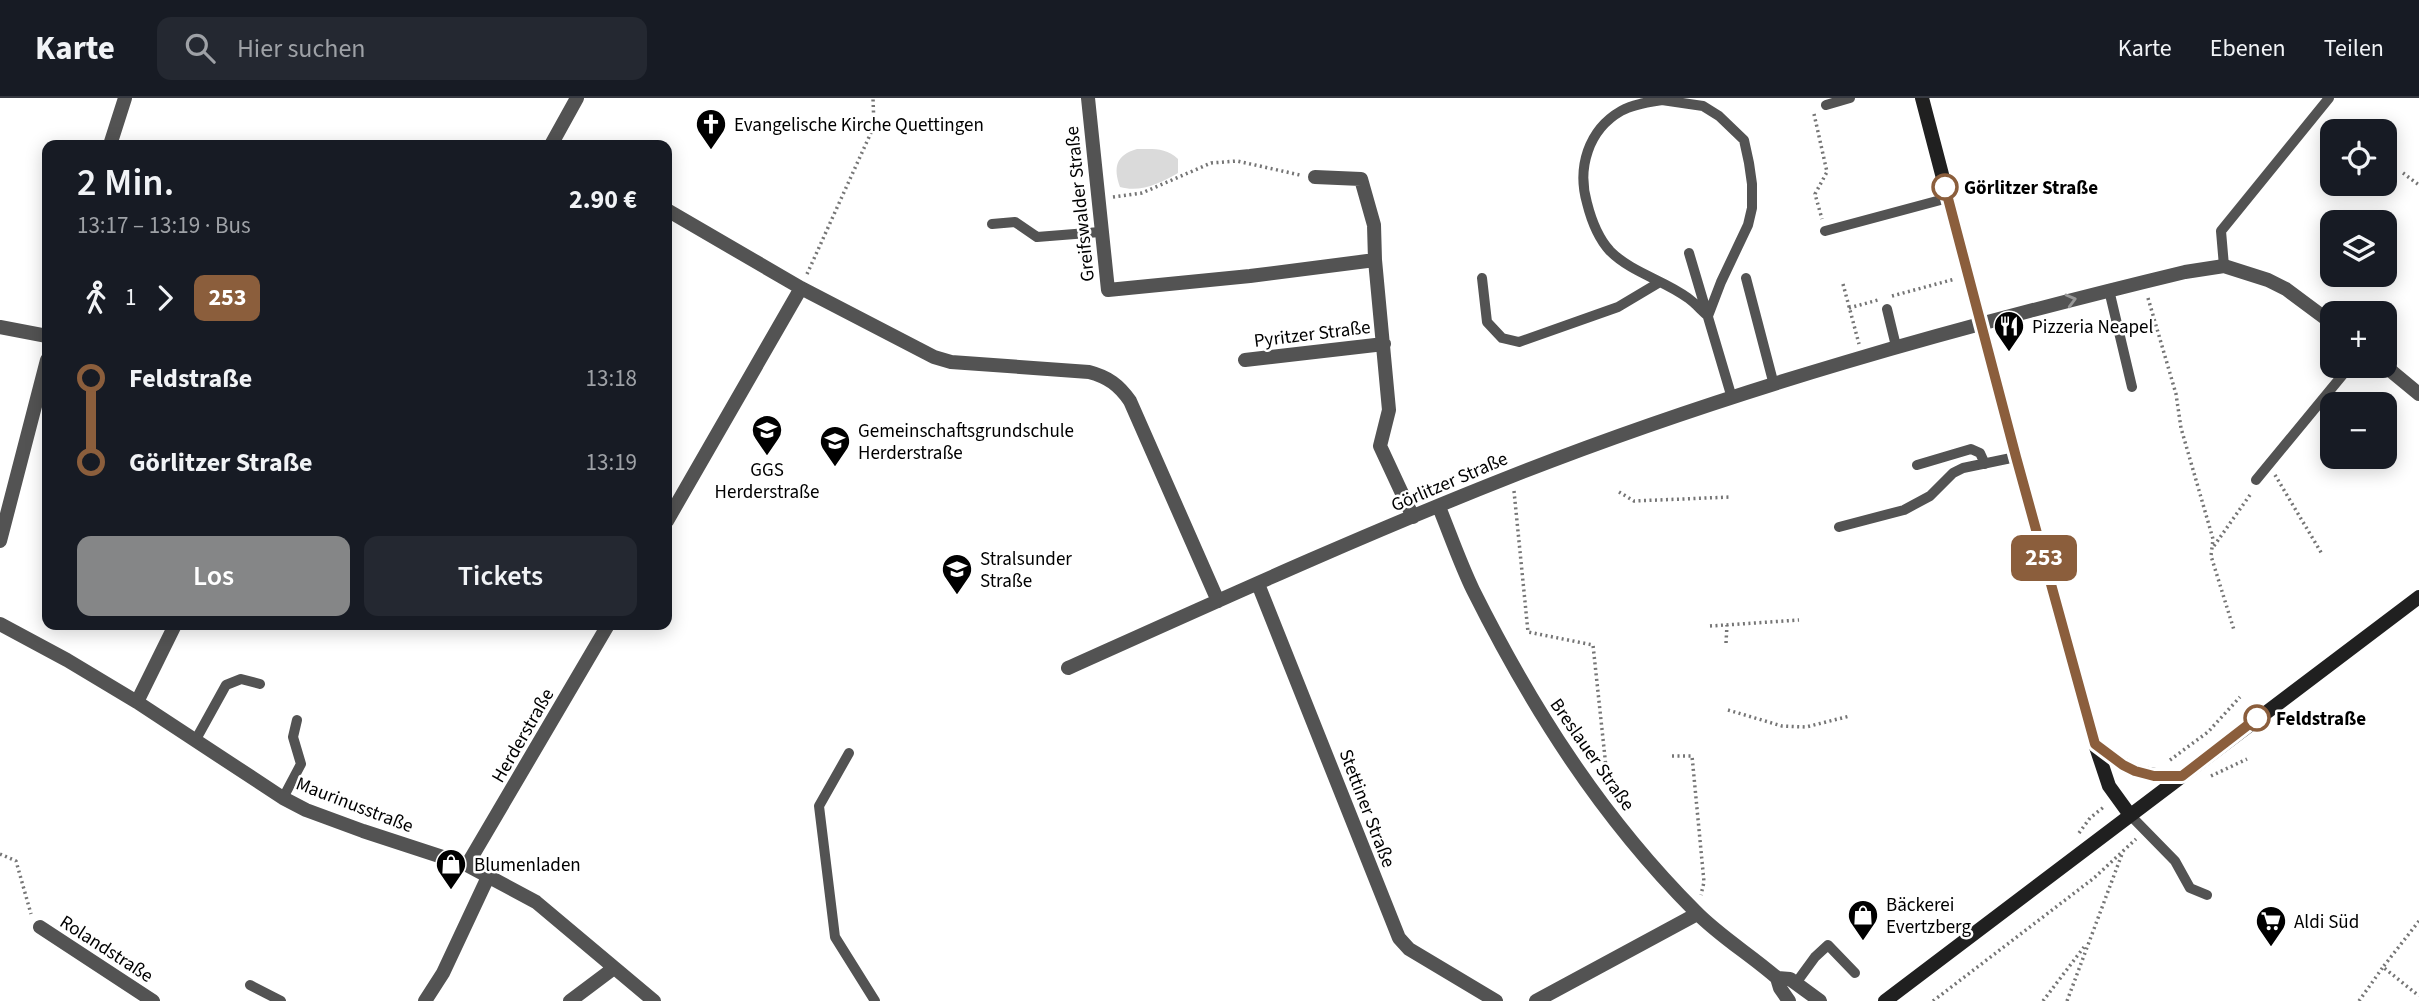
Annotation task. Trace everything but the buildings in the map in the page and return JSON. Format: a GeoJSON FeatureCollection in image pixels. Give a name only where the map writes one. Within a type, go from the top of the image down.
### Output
{"type":"FeatureCollection","features":[{"type":"Feature","properties":{"kind":"main road"},"geometry":{"type":"LineString","coordinates":[[1922,98],[2095,744],[2109,786],[2130,815]]}},
{"type":"Feature","properties":{"kind":"main road"},"geometry":{"type":"LineString","coordinates":[[1885,1001],[2419,597]]}},
{"type":"Feature","properties":{"kind":"main road"},"geometry":{"type":"LineString","coordinates":[[2095,744],[2135,771],[2154,776],[2182,776]]}},
{"type":"Feature","properties":{"kind":"street"},"geometry":{"type":"LineString","coordinates":[[112,140],[125,98]]}},
{"type":"Feature","properties":{"kind":"street"},"geometry":{"type":"LineString","coordinates":[[556,140],[577,98]]}},
{"type":"Feature","properties":{"kind":"street","name":"Greifswalder Straße"},"geometry":{"type":"LineString","coordinates":[[1088,98],[1108,290],[1375,260]]}},
{"type":"Feature","properties":{"kind":"street","name":"Pyritzer Straße"},"geometry":{"type":"LineString","coordinates":[[1315,177],[1361,179],[1374,225],[1389,410],[1380,446],[1413,517]]}},
{"type":"Feature","properties":{"kind":"street"},"geometry":{"type":"LineString","coordinates":[[672,213],[801,288],[934,357],[951,362],[1089,372],[1114,382],[1130,401],[1218,601]]}},
{"type":"Feature","properties":{"kind":"street","name":"Görlitzer Straße"},"geometry":{"type":"LineString","coordinates":[[1068,668],[1512,476],[1732,398],[1896,346],[2109,290],[2224,266],[2268,280],[2286,289],[2320,314]]}},
{"type":"Feature","properties":{"kind":"street"},"geometry":{"type":"LineString","coordinates":[[672,513],[801,288]]}},
{"type":"Feature","properties":{"kind":"street"},"geometry":{"type":"LineString","coordinates":[[0,327],[42,335]]}},
{"type":"Feature","properties":{"kind":"street","name":"Pyritzer Straße"},"geometry":{"type":"LineString","coordinates":[[1245,360],[1384,344]]}},
{"type":"Feature","properties":{"kind":"street"},"geometry":{"type":"LineString","coordinates":[[2397,376],[2419,394]]}},
{"type":"Feature","properties":{"kind":"street"},"geometry":{"type":"LineString","coordinates":[[0,541],[42,379]]}},
{"type":"Feature","properties":{"kind":"street","name":"Breslauer Straße"},"geometry":{"type":"LineString","coordinates":[[1439,507],[1472,588],[1536,707],[1568,759],[1592,791],[1643,856],[1697,914],[1777,978],[1790,979],[1820,1001]]}},
{"type":"Feature","properties":{"kind":"street","name":"Stettiner Straße"},"geometry":{"type":"LineString","coordinates":[[1258,584],[1399,937],[1409,948],[1496,1001]]}},
{"type":"Feature","properties":{"kind":"street","name":"Maurinusstraße"},"geometry":{"type":"LineString","coordinates":[[0,624],[137,702],[283,798],[306,810],[467,865],[536,902],[654,1001]]}},
{"type":"Feature","properties":{"kind":"street"},"geometry":{"type":"LineString","coordinates":[[137,702],[173,630]]}},
{"type":"Feature","properties":{"kind":"street","name":"Herderstraße"},"geometry":{"type":"LineString","coordinates":[[467,865],[605,630]]}},
{"type":"Feature","properties":{"kind":"street"},"geometry":{"type":"LineString","coordinates":[[425,1001],[443,973],[488,877]]}},
{"type":"Feature","properties":{"kind":"street"},"geometry":{"type":"LineString","coordinates":[[1536,1001],[1697,914]]}},
{"type":"Feature","properties":{"kind":"street","name":"Rolandstraße"},"geometry":{"type":"LineString","coordinates":[[40,926],[153,1001]]}},
{"type":"Feature","properties":{"kind":"street"},"geometry":{"type":"LineString","coordinates":[[570,1001],[614,968]]}},
{"type":"Feature","properties":{"kind":"street","name":"Breslauer Straße"},"geometry":{"type":"LineString","coordinates":[[1777,978],[1789,1001]]}},
{"type":"Feature","properties":{"kind":"lane"},"geometry":{"type":"LineString","coordinates":[[1826,104],[1850,98]]}},
{"type":"Feature","properties":{"kind":"lane"},"geometry":{"type":"LineString","coordinates":[[2224,266],[2221,230],[2329,98]]}},
{"type":"Feature","properties":{"kind":"lane"},"geometry":{"type":"LineString","coordinates":[[1662,100],[1703,106],[1720,116],[1744,140],[1752,184],[1752,208],[1748,225],[1708,316],[1687,297],[1624,263],[1608,249],[1589,212],[1583,164],[1590,144],[1608,120],[1623,109],[1662,100]]}},
{"type":"Feature","properties":{"kind":"lane"},"geometry":{"type":"LineString","coordinates":[[1825,231],[1948,198]]}},
{"type":"Feature","properties":{"kind":"lane"},"geometry":{"type":"LineString","coordinates":[[992,224],[1015,222],[1037,237],[1100,232]]}},
{"type":"Feature","properties":{"kind":"lane"},"geometry":{"type":"LineString","coordinates":[[1689,253],[1732,398]]}},
{"type":"Feature","properties":{"kind":"lane"},"geometry":{"type":"LineString","coordinates":[[1482,278],[1487,322],[1502,338],[1519,342],[1618,307],[1660,282]]}},
{"type":"Feature","properties":{"kind":"lane"},"geometry":{"type":"LineString","coordinates":[[1745,278],[1774,385]]}},
{"type":"Feature","properties":{"kind":"lane"},"geometry":{"type":"LineString","coordinates":[[2109,290],[2132,387]]}},
{"type":"Feature","properties":{"kind":"lane"},"geometry":{"type":"LineString","coordinates":[[1887,309],[1896,346]]}},
{"type":"Feature","properties":{"kind":"lane"},"geometry":{"type":"LineString","coordinates":[[2256,480],[2340,378]]}},
{"type":"Feature","properties":{"kind":"lane"},"geometry":{"type":"LineString","coordinates":[[1917,465],[1970,449],[1980,453],[1985,464]]}},
{"type":"Feature","properties":{"kind":"lane"},"geometry":{"type":"LineString","coordinates":[[1839,527],[1904,510],[1930,496],[1953,473],[1963,468],[2016,457]]}},
{"type":"Feature","properties":{"kind":"lane"},"geometry":{"type":"LineString","coordinates":[[195,741],[226,685],[241,679],[260,684]]}},
{"type":"Feature","properties":{"kind":"lane"},"geometry":{"type":"LineString","coordinates":[[283,798],[301,764],[293,737],[297,720]]}},
{"type":"Feature","properties":{"kind":"lane"},"geometry":{"type":"LineString","coordinates":[[849,753],[819,806],[835,937],[875,1001]]}},
{"type":"Feature","properties":{"kind":"lane"},"geometry":{"type":"LineString","coordinates":[[2130,815],[2175,861],[2190,888],[2207,895]]}},
{"type":"Feature","properties":{"kind":"lane"},"geometry":{"type":"LineString","coordinates":[[1796,983],[1815,957],[1828,945],[1855,973]]}},
{"type":"Feature","properties":{"kind":"lane"},"geometry":{"type":"LineString","coordinates":[[250,985],[281,1001]]}},
{"type":"Feature","properties":{"kind":"path"},"geometry":{"type":"LineString","coordinates":[[801,288],[874,126],[873,98]]}},
{"type":"Feature","properties":{"kind":"path"},"geometry":{"type":"LineString","coordinates":[[1814,111],[1827,172],[1815,194],[1825,231]]}},
{"type":"Feature","properties":{"kind":"path"},"geometry":{"type":"LineString","coordinates":[[1097,199],[1142,193],[1211,163],[1237,161],[1315,177]]}},
{"type":"Feature","properties":{"kind":"path"},"geometry":{"type":"LineString","coordinates":[[2403,173],[2419,185]]}},
{"type":"Feature","properties":{"kind":"path"},"geometry":{"type":"LineString","coordinates":[[1891,296],[1969,276]]}},
{"type":"Feature","properties":{"kind":"path"},"geometry":{"type":"LineString","coordinates":[[2144,282],[2176,394],[2181,428],[2213,539],[2211,556],[2234,630]]}},
{"type":"Feature","properties":{"kind":"path"},"geometry":{"type":"LineString","coordinates":[[1843,284],[1862,356]]}},
{"type":"Feature","properties":{"kind":"path"},"geometry":{"type":"LineString","coordinates":[[1849,308],[1878,300]]}},
{"type":"Feature","properties":{"kind":"path"},"geometry":{"type":"LineString","coordinates":[[2269,464],[2322,554]]}},
{"type":"Feature","properties":{"kind":"path"},"geometry":{"type":"LineString","coordinates":[[1512,476],[1528,632],[1593,645],[1606,767],[1592,791]]}},
{"type":"Feature","properties":{"kind":"path"},"geometry":{"type":"LineString","coordinates":[[2213,548],[2260,482],[2256,480]]}},
{"type":"Feature","properties":{"kind":"path"},"geometry":{"type":"LineString","coordinates":[[1619,492],[1634,501],[1731,497]]}},
{"type":"Feature","properties":{"kind":"path"},"geometry":{"type":"LineString","coordinates":[[1710,626],[1799,620]]}},
{"type":"Feature","properties":{"kind":"path"},"geometry":{"type":"LineString","coordinates":[[1726,643],[1727,625]]}},
{"type":"Feature","properties":{"kind":"path"},"geometry":{"type":"LineString","coordinates":[[2161,762],[2181,754],[2208,732],[2241,697]]}},
{"type":"Feature","properties":{"kind":"path"},"geometry":{"type":"LineString","coordinates":[[1728,710],[1782,726],[1806,727],[1850,716]]}},
{"type":"Feature","properties":{"kind":"path"},"geometry":{"type":"LineString","coordinates":[[1672,756],[1692,756],[1704,882],[1697,914]]}},
{"type":"Feature","properties":{"kind":"path"},"geometry":{"type":"LineString","coordinates":[[2205,780],[2247,759]]}},
{"type":"Feature","properties":{"kind":"path"},"geometry":{"type":"LineString","coordinates":[[1933,1001],[2094,878],[2123,852],[2067,1001]]}},
{"type":"Feature","properties":{"kind":"path"},"geometry":{"type":"LineString","coordinates":[[0,854],[16,861],[34,922],[40,926]]}},
{"type":"Feature","properties":{"kind":"path"},"geometry":{"type":"LineString","coordinates":[[2359,1001],[2419,920]]}},
{"type":"Feature","properties":{"kind":"path"},"geometry":{"type":"LineString","coordinates":[[2043,1001],[2088,943]]}},
{"type":"Feature","properties":{"kind":"path"},"geometry":{"type":"LineString","coordinates":[[2383,967],[2419,996]]}},
{"type":"Feature","properties":{"kind":"shaded area"},"geometry":{"type":"Polygon","coordinates":[[[1137,149],[1169,152],[1178,159],[1178,173],[1143,188],[1120,187],[1118,163],[1124,155],[1137,149]]]}},
{"type":"Feature","properties":{"kind":"bus line","name":"253"},"geometry":{"type":"LineString","coordinates":[[1945,187],[2095,744],[2135,771],[2154,776],[2182,776],[2257,718]]}},
{"type":"Feature","properties":{"kind":"place","name":"Evangelische Kirche Quettingen"},"geometry":{"type":"Point","coordinates":[711,151]}},
{"type":"Feature","properties":{"kind":"place","name":"Görlitzer Straße"},"geometry":{"type":"Point","coordinates":[1945,187]}},
{"type":"Feature","properties":{"kind":"place","name":"Pizzeria Neapel"},"geometry":{"type":"Point","coordinates":[2009,353]}},
{"type":"Feature","properties":{"kind":"place","name":"GGS Herderstraße"},"geometry":{"type":"Point","coordinates":[767,457]}},
{"type":"Feature","properties":{"kind":"place","name":"Gemeinschaftsgrundschule Herderstraße"},"geometry":{"type":"Point","coordinates":[835,468]}},
{"type":"Feature","properties":{"kind":"place","name":"Stralsunder Straße"},"geometry":{"type":"Point","coordinates":[957,596]}},
{"type":"Feature","properties":{"kind":"place","name":"Feldstraße"},"geometry":{"type":"Point","coordinates":[2257,718]}},
{"type":"Feature","properties":{"kind":"place","name":"Blumenladen"},"geometry":{"type":"Point","coordinates":[451,891]}},
{"type":"Feature","properties":{"kind":"place","name":"Bäckerei Evertzberg"},"geometry":{"type":"Point","coordinates":[1863,942]}},
{"type":"Feature","properties":{"kind":"place","name":"Aldi Süd"},"geometry":{"type":"Point","coordinates":[2271,948]}}]}
